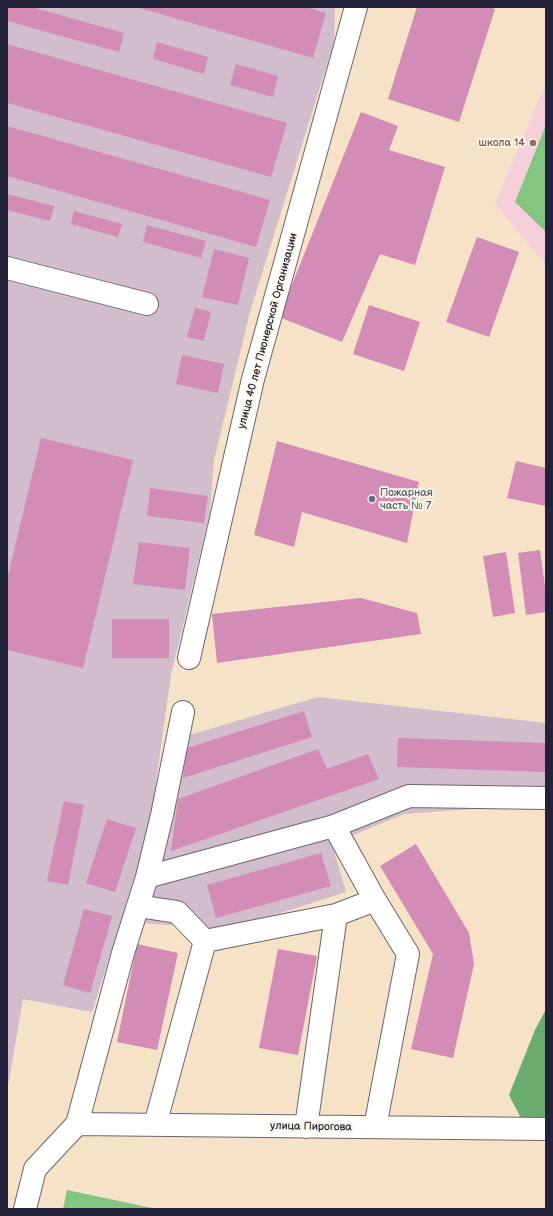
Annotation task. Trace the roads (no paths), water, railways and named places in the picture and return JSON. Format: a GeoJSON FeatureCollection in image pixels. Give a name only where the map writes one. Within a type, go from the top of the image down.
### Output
{"type":"FeatureCollection","features":[{"type":"Feature","properties":{"kind":"street","name":"улица 40 лет Пионерской Организации"},"geometry":{"type":"LineString","coordinates":[[189,658],[253,379],[356,7]]}},
{"type":"Feature","properties":{"kind":"street"},"geometry":{"type":"LineString","coordinates":[[7,268],[147,304]]}},
{"type":"Feature","properties":{"kind":"street"},"geometry":{"type":"LineString","coordinates":[[25,1209],[35,1169],[77,1124],[147,877],[162,815],[183,712]]}},
{"type":"Feature","properties":{"kind":"street"},"geometry":{"type":"LineString","coordinates":[[147,877],[334,826],[409,796],[546,798]]}},
{"type":"Feature","properties":{"kind":"street"},"geometry":{"type":"LineString","coordinates":[[334,826],[375,900],[408,954],[375,1127]]}},
{"type":"Feature","properties":{"kind":"street"},"geometry":{"type":"LineString","coordinates":[[205,941],[336,915],[375,900]]}},
{"type":"Feature","properties":{"kind":"street"},"geometry":{"type":"LineString","coordinates":[[138,906],[177,912],[205,941]]}},
{"type":"Feature","properties":{"kind":"street"},"geometry":{"type":"LineString","coordinates":[[306,1127],[336,915]]}},
{"type":"Feature","properties":{"kind":"street"},"geometry":{"type":"LineString","coordinates":[[155,1125],[205,941]]}},
{"type":"Feature","properties":{"kind":"street","name":"улица Пирогова"},"geometry":{"type":"LineString","coordinates":[[77,1124],[546,1129]]}},
{"type":"Feature","properties":{"kind":"place","name":"школа 14"},"geometry":{"type":"Point","coordinates":[533,143]}},
{"type":"Feature","properties":{"kind":"place","name":"Пожарная часть № 7"},"geometry":{"type":"Point","coordinates":[372,499]}}]}
